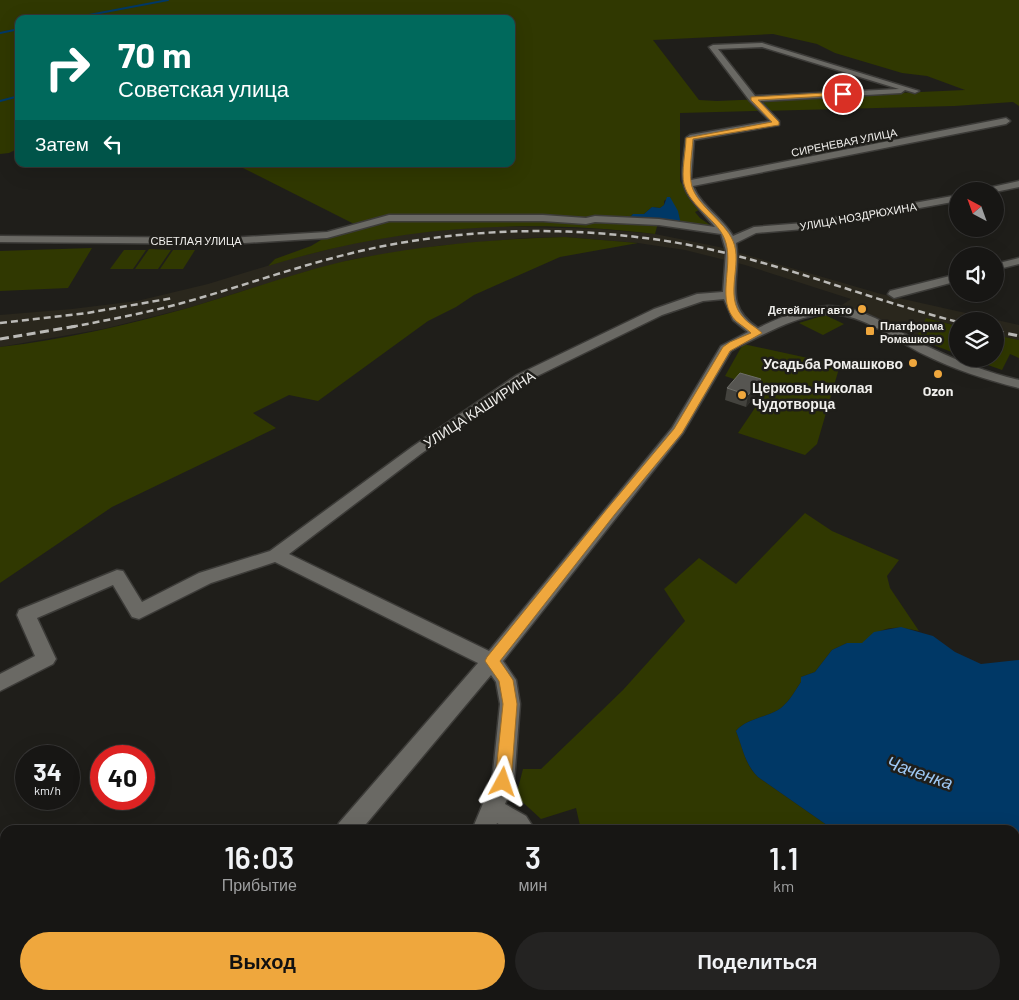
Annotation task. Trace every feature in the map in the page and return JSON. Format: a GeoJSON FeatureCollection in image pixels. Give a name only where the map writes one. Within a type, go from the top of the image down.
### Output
{"type":"FeatureCollection","features":[{"type":"Feature","properties":{"kind":"street"},"geometry":{"type":"LineString","coordinates":[[753,99],[915,90],[762,45],[713,47],[753,99],[776,124],[690,138],[687,184],[699,203],[727,236],[732,255],[730,295],[734,313],[758,333]]}},
{"type":"Feature","properties":{"kind":"street","name":"СИРЕНЕВАЯ УЛИЦА"},"geometry":{"type":"LineString","coordinates":[[687,184],[1006,121]]}},
{"type":"Feature","properties":{"kind":"street"},"geometry":{"type":"LineString","coordinates":[[1004,187],[1019,184]]}},
{"type":"Feature","properties":{"kind":"street","name":"УЛИЦА НОЗДРЮХИНА"},"geometry":{"type":"LineString","coordinates":[[727,236],[754,230],[804,226],[949,200]]}},
{"type":"Feature","properties":{"kind":"street"},"geometry":{"type":"LineString","coordinates":[[389,218],[543,218],[586,221],[595,219],[683,225],[727,236]]}},
{"type":"Feature","properties":{"kind":"street","name":"СВЕТЛАЯ УЛИЦА"},"geometry":{"type":"LineString","coordinates":[[0,239],[229,241],[327,235],[389,218]]}},
{"type":"Feature","properties":{"kind":"street"},"geometry":{"type":"LineString","coordinates":[[1004,265],[1019,261]]}},
{"type":"Feature","properties":{"kind":"street"},"geometry":{"type":"LineString","coordinates":[[894,294],[949,279]]}},
{"type":"Feature","properties":{"kind":"street","name":"УЛИЦА КАШИРИНА"},"geometry":{"type":"LineString","coordinates":[[0,683],[46,659],[26,616],[118,576],[138,612],[204,578],[276,555],[417,450],[522,378],[658,312],[702,297],[730,295]]}},
{"type":"Feature","properties":{"kind":"street"},"geometry":{"type":"LineString","coordinates":[[351,825],[492,661],[678,430],[726,349],[733,344],[811,313],[835,311],[865,319],[958,364],[1019,384]]}},
{"type":"Feature","properties":{"kind":"street"},"geometry":{"type":"LineString","coordinates":[[276,555],[492,661],[506,680],[510,704],[503,782],[485,825]]}},
{"type":"Feature","properties":{"kind":"street"},"geometry":{"type":"LineString","coordinates":[[492,809],[520,825]]}},
{"type":"Feature","properties":{"kind":"shaded area"},"geometry":{"type":"Polygon","coordinates":[[[493,226],[600,229],[655,234],[719,247],[881,294],[961,312],[949,312],[949,324],[927,318],[917,336],[836,309],[851,299],[745,265],[685,250],[638,243],[565,237],[526,238],[437,246],[354,259],[188,308],[103,329],[0,347],[0,315],[137,301],[208,284],[293,258],[350,244],[411,233],[493,226]]]}},
{"type":"Feature","properties":{"kind":"shaded area"},"geometry":{"type":"Polygon","coordinates":[[[1004,322],[1019,325],[1019,340],[1004,337],[1004,322]]]}},
{"type":"Feature","properties":{"kind":"green space"},"geometry":{"type":"Polygon","coordinates":[[[0,0],[1019,0],[1019,106],[1013,102],[954,106],[680,113],[680,181],[699,210],[695,212],[710,225],[711,229],[678,223],[670,197],[664,201],[664,205],[660,208],[652,207],[644,214],[633,214],[628,219],[597,221],[658,223],[655,234],[556,227],[460,229],[364,242],[316,252],[268,266],[275,259],[311,246],[326,237],[362,228],[241,167],[515,167],[515,15],[15,15],[15,150],[0,154],[0,0]],[[773,34],[653,40],[699,100],[717,101],[965,90],[927,76],[902,73],[835,53],[817,44],[773,34]]]}},
{"type":"Feature","properties":{"kind":"green space"},"geometry":{"type":"Polygon","coordinates":[[[565,237],[638,243],[560,257],[474,295],[456,307],[428,321],[318,401],[289,395],[253,413],[276,428],[112,507],[0,583],[0,347],[71,336],[142,320],[209,302],[313,269],[355,259],[460,243],[565,237]]]}},
{"type":"Feature","properties":{"kind":"green space"},"geometry":{"type":"Polygon","coordinates":[[[92,248],[68,288],[0,291],[0,251],[92,248]]]}},
{"type":"Feature","properties":{"kind":"green space"},"geometry":{"type":"Polygon","coordinates":[[[149,249],[171,250],[158,269],[135,269],[149,249]]]}},
{"type":"Feature","properties":{"kind":"green space"},"geometry":{"type":"Polygon","coordinates":[[[124,250],[146,250],[133,269],[110,269],[124,250]]]}},
{"type":"Feature","properties":{"kind":"green space"},"geometry":{"type":"Polygon","coordinates":[[[173,250],[195,250],[183,269],[160,269],[173,250]]]}},
{"type":"Feature","properties":{"kind":"green space"},"geometry":{"type":"Polygon","coordinates":[[[825,315],[844,324],[823,335],[799,323],[825,315]]]}},
{"type":"Feature","properties":{"kind":"green space"},"geometry":{"type":"Polygon","coordinates":[[[926,318],[949,324],[949,351],[936,346],[917,336],[926,318]]]}},
{"type":"Feature","properties":{"kind":"green space"},"geometry":{"type":"Polygon","coordinates":[[[1004,337],[1019,340],[1019,358],[1010,354],[1004,366],[1004,337]]]}},
{"type":"Feature","properties":{"kind":"green space"},"geometry":{"type":"Polygon","coordinates":[[[743,344],[840,365],[817,444],[805,455],[738,433],[767,390],[725,376],[743,344]]]}},
{"type":"Feature","properties":{"kind":"green space"},"geometry":{"type":"Polygon","coordinates":[[[805,513],[832,531],[899,560],[887,576],[890,588],[919,631],[889,628],[876,633],[863,643],[847,643],[832,650],[815,672],[801,677],[801,682],[782,707],[773,713],[750,721],[736,731],[747,762],[758,777],[827,825],[580,825],[576,808],[541,819],[516,796],[523,769],[541,769],[623,690],[685,621],[664,589],[699,558],[736,584],[805,513]]]}},
{"type":"Feature","properties":{"kind":"water"},"geometry":{"type":"Polygon","coordinates":[[[667,197],[670,197],[678,211],[680,220],[678,223],[629,218],[633,214],[644,214],[652,207],[660,208],[664,205],[667,197]]]}},
{"type":"Feature","properties":{"kind":"water","name":"Чаченка"},"geometry":{"type":"Polygon","coordinates":[[[901,627],[933,636],[955,652],[981,664],[1019,660],[1019,825],[827,825],[758,777],[750,767],[736,731],[750,721],[773,713],[782,707],[801,682],[801,677],[815,672],[832,650],[847,643],[862,643],[874,632],[901,627]]]}},
{"type":"Feature","properties":{"kind":"building"},"geometry":{"type":"Polygon","coordinates":[[[740,373],[761,379],[748,395],[727,388],[740,373]]]}},
{"type":"Feature","properties":{"kind":"waterway"},"geometry":{"type":"LineString","coordinates":[[89,15],[168,0]]}},
{"type":"Feature","properties":{"kind":"waterway"},"geometry":{"type":"LineString","coordinates":[[0,33],[15,30]]}},
{"type":"Feature","properties":{"kind":"waterway"},"geometry":{"type":"LineString","coordinates":[[0,101],[15,97]]}},
{"type":"Feature","properties":{"kind":"railway"},"geometry":{"type":"LineString","coordinates":[[71,327],[168,307],[363,250],[453,236],[517,231],[613,234],[685,244],[764,263],[949,319]]}},
{"type":"Feature","properties":{"kind":"railway"},"geometry":{"type":"LineString","coordinates":[[0,323],[87,313],[173,298]]}},
{"type":"Feature","properties":{"kind":"railway"},"geometry":{"type":"LineString","coordinates":[[0,339],[77,326]]}},
{"type":"Feature","properties":{"kind":"railway"},"geometry":{"type":"LineString","coordinates":[[1004,333],[1019,336]]}},
{"type":"Feature","properties":{"kind":"place","name":"Детейлинг авто"},"geometry":{"type":"Point","coordinates":[862,309]}},
{"type":"Feature","properties":{"kind":"place","name":"Платформа Ромашково"},"geometry":{"type":"Point","coordinates":[870,331]}},
{"type":"Feature","properties":{"kind":"place","name":"Усадьба Ромашково"},"geometry":{"type":"Point","coordinates":[913,363]}},
{"type":"Feature","properties":{"kind":"place","name":"Ozon"},"geometry":{"type":"Point","coordinates":[938,374]}},
{"type":"Feature","properties":{"kind":"place","name":"Церковь Николая Чудотворца"},"geometry":{"type":"Point","coordinates":[742,395]}},
{"type":"Feature","properties":{"kind":"route"},"geometry":{"type":"LineString","coordinates":[[503,782],[510,704],[506,680],[492,661],[678,430],[726,349],[758,333],[738,318],[732,308],[730,295],[732,255],[730,241],[716,220],[708,214],[694,197],[687,184],[690,138],[776,124],[753,99],[843,94]]}}]}
